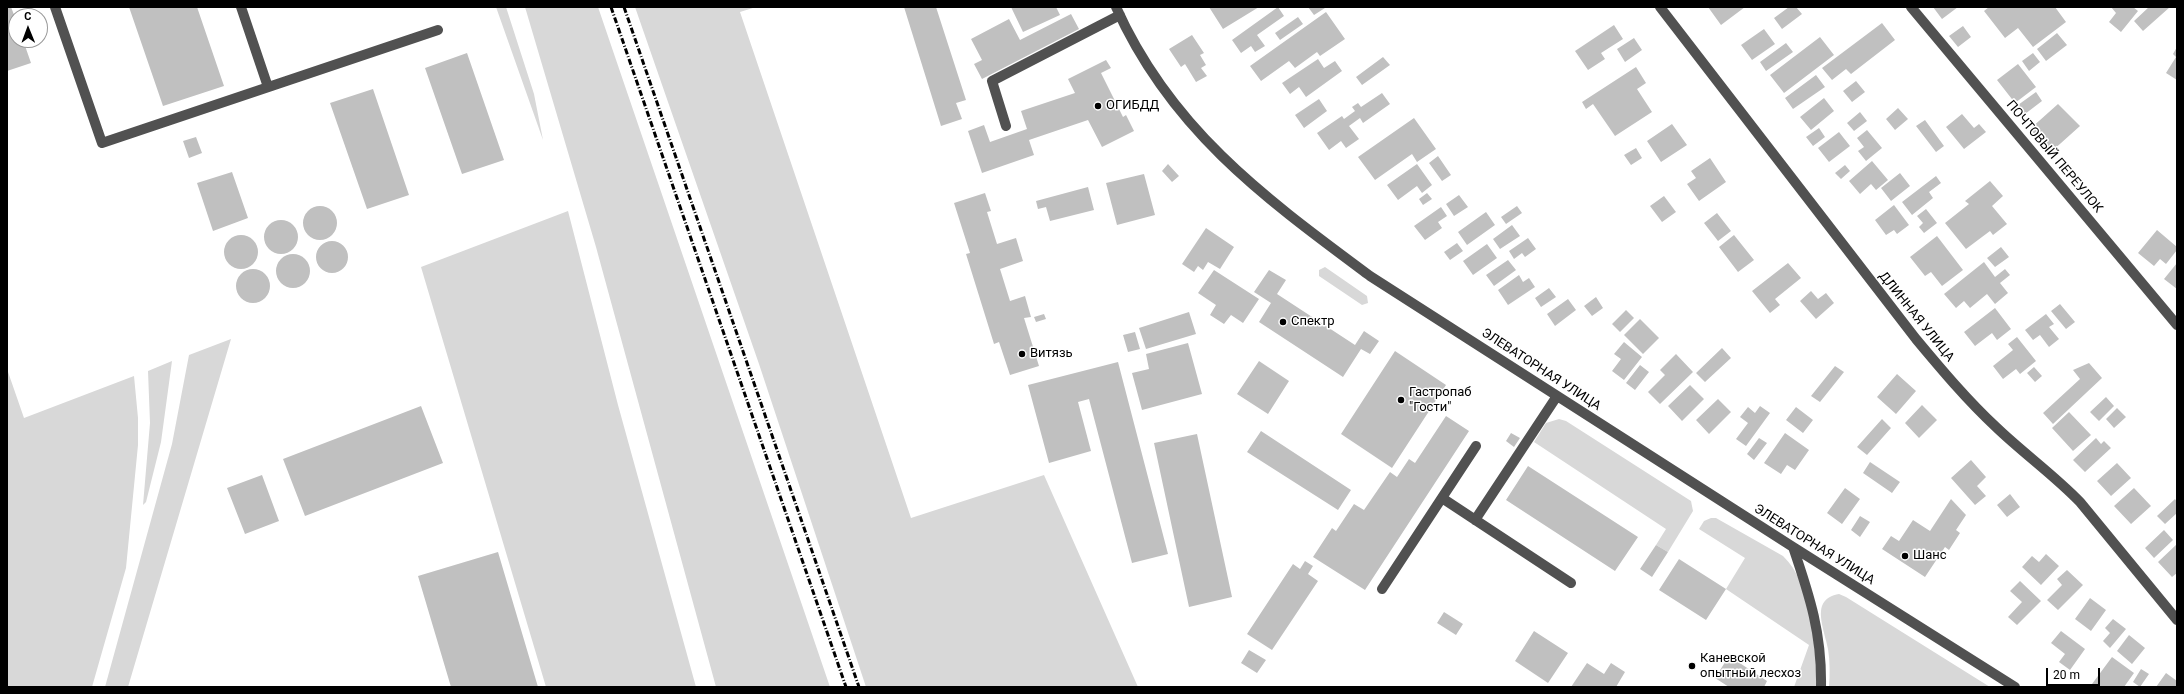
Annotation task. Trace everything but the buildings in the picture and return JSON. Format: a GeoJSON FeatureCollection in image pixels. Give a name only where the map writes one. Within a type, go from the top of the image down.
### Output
{"type":"FeatureCollection","features":[{"type":"Feature","properties":{"kind":"street"},"geometry":{"type":"LineString","coordinates":[[55,7],[102,144],[438,30]]}},
{"type":"Feature","properties":{"kind":"street"},"geometry":{"type":"LineString","coordinates":[[241,7],[268,87]]}},
{"type":"Feature","properties":{"kind":"street","name":"ДЛИННАЯ УЛИЦА"},"geometry":{"type":"LineString","coordinates":[[1660,7],[1920,344],[1954,384],[1996,427],[2068,489],[2177,620]]}},
{"type":"Feature","properties":{"kind":"street","name":"ПОЧТОВЫЙ ПЕРЕУЛОК"},"geometry":{"type":"LineString","coordinates":[[1911,7],[2177,325]]}},
{"type":"Feature","properties":{"kind":"street"},"geometry":{"type":"LineString","coordinates":[[1006,126],[992,81],[1118,11]]}},
{"type":"Feature","properties":{"kind":"street","name":"ЭЛЕВАТОРНАЯ УЛИЦА"},"geometry":{"type":"LineString","coordinates":[[1118,11],[1144,60],[1166,93],[1189,122],[1235,170],[1370,276],[1793,548],[2015,687]]}},
{"type":"Feature","properties":{"kind":"street"},"geometry":{"type":"LineString","coordinates":[[1475,520],[1557,396]]}},
{"type":"Feature","properties":{"kind":"street"},"geometry":{"type":"LineString","coordinates":[[1382,589],[1476,446]]}},
{"type":"Feature","properties":{"kind":"street"},"geometry":{"type":"LineString","coordinates":[[1442,498],[1571,583]]}},
{"type":"Feature","properties":{"kind":"street"},"geometry":{"type":"LineString","coordinates":[[1793,548],[1814,611],[1822,660],[1821,687]]}},
{"type":"Feature","properties":{"kind":"shaded area"},"geometry":{"type":"Polygon","coordinates":[[[496,7],[506,7],[534,94],[543,140],[496,7]]]}},
{"type":"Feature","properties":{"kind":"shaded area"},"geometry":{"type":"Polygon","coordinates":[[[525,7],[598,7],[830,687],[716,687],[596,247],[525,7]]]}},
{"type":"Feature","properties":{"kind":"shaded area"},"geometry":{"type":"Polygon","coordinates":[[[635,7],[756,7],[740,12],[911,518],[1044,475],[1138,687],[866,687],[759,364],[635,7]]]}},
{"type":"Feature","properties":{"kind":"shaded area"},"geometry":{"type":"Polygon","coordinates":[[[568,211],[618,405],[696,687],[546,687],[421,267],[568,211]]]}},
{"type":"Feature","properties":{"kind":"shaded area"},"geometry":{"type":"Polygon","coordinates":[[[1325,267],[1367,296],[1368,303],[1362,305],[1319,276],[1319,270],[1325,267]]]}},
{"type":"Feature","properties":{"kind":"shaded area"},"geometry":{"type":"Polygon","coordinates":[[[231,339],[128,687],[105,687],[172,444],[189,355],[231,339]]]}},
{"type":"Feature","properties":{"kind":"shaded area"},"geometry":{"type":"Polygon","coordinates":[[[172,361],[161,442],[146,502],[143,505],[150,423],[148,371],[172,361]]]}},
{"type":"Feature","properties":{"kind":"shaded area"},"geometry":{"type":"Polygon","coordinates":[[[7,369],[24,418],[134,376],[138,418],[138,445],[126,568],[92,687],[7,687],[7,369]]]}},
{"type":"Feature","properties":{"kind":"shaded area"},"geometry":{"type":"Polygon","coordinates":[[[1559,419],[1566,421],[1691,501],[1693,511],[1668,552],[1656,545],[1666,529],[1534,442],[1546,423],[1559,419]]]}},
{"type":"Feature","properties":{"kind":"shaded area"},"geometry":{"type":"Polygon","coordinates":[[[1711,518],[1716,518],[1783,556],[1793,568],[1801,583],[1810,617],[1815,654],[1817,687],[1794,687],[1809,645],[1726,589],[1745,558],[1699,529],[1704,521],[1711,518]]]}},
{"type":"Feature","properties":{"kind":"shaded area"},"geometry":{"type":"Polygon","coordinates":[[[1839,594],[1990,687],[1829,687],[1829,654],[1821,611],[1823,603],[1827,599],[1831,596],[1839,594]]]}},
{"type":"Feature","properties":{"kind":"railway"},"geometry":{"type":"LineString","coordinates":[[611,7],[846,687]]}},
{"type":"Feature","properties":{"kind":"railway"},"geometry":{"type":"LineString","coordinates":[[624,7],[859,687]]}},
{"type":"Feature","properties":{"kind":"place","name":"ОГИБДД"},"geometry":{"type":"Point","coordinates":[1098,106]}},
{"type":"Feature","properties":{"kind":"place","name":"Спектр"},"geometry":{"type":"Point","coordinates":[1283,322]}},
{"type":"Feature","properties":{"kind":"place","name":"Витязь"},"geometry":{"type":"Point","coordinates":[1022,354]}},
{"type":"Feature","properties":{"kind":"place","name":"Гастропаб \"Гости\""},"geometry":{"type":"Point","coordinates":[1401,400]}},
{"type":"Feature","properties":{"kind":"place","name":"Шанс"},"geometry":{"type":"Point","coordinates":[1905,556]}},
{"type":"Feature","properties":{"kind":"place","name":"Каневской опытный лесхоз"},"geometry":{"type":"Point","coordinates":[1692,666]}}]}
